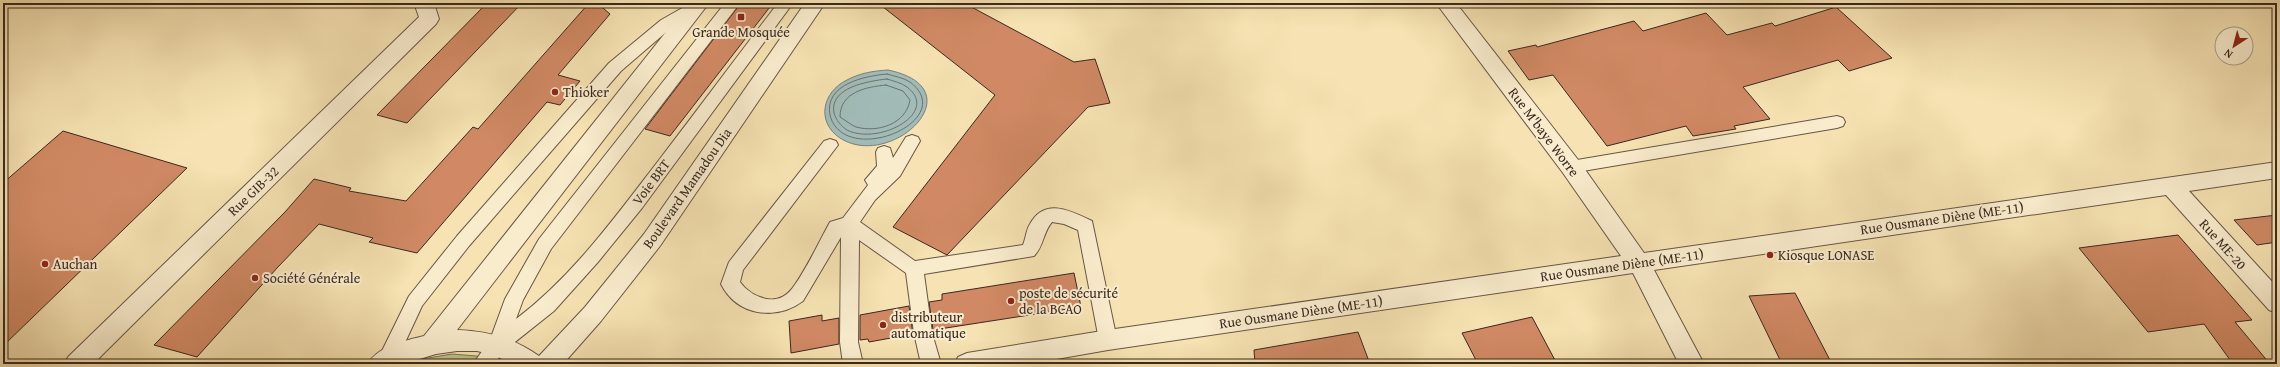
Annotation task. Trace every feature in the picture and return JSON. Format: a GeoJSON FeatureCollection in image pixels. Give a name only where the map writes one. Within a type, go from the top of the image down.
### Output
{"type":"FeatureCollection","features":[{"type":"Feature","properties":{"kind":"street","name":"Boulevard Mamadou Dia"},"geometry":{"type":"LineString","coordinates":[[548,364],[592,314],[652,240],[815,3]]}},
{"type":"Feature","properties":{"kind":"street","name":"Rue M'baye Worre"},"geometry":{"type":"LineString","coordinates":[[1446,3],[1571,167],[1639,263],[1692,364]]}},
{"type":"Feature","properties":{"kind":"street"},"geometry":{"type":"LineString","coordinates":[[432,344],[698,5]]}},
{"type":"Feature","properties":{"kind":"street","name":"Rue GIB-32"},"geometry":{"type":"LineString","coordinates":[[77,364],[426,11]]}},
{"type":"Feature","properties":{"kind":"street","name":"Rue Ousmane Diène (ME-11)"},"geometry":{"type":"LineString","coordinates":[[967,364],[1022,360],[1108,340],[2277,170]]}},
{"type":"Feature","properties":{"kind":"street","name":"Rue ME-20"},"geometry":{"type":"LineString","coordinates":[[2170,185],[2277,303]]}},
{"type":"Feature","properties":{"kind":"street"},"geometry":{"type":"LineString","coordinates":[[384,362],[432,344],[467,340],[498,344],[523,356],[531,364]]}},
{"type":"Feature","properties":{"kind":"lane","name":"Voie BRT"},"geometry":{"type":"LineString","coordinates":[[498,344],[514,299],[545,244],[733,3]]}},
{"type":"Feature","properties":{"kind":"lane","name":"Voie BRT"},"geometry":{"type":"LineString","coordinates":[[483,364],[498,344],[546,306],[592,256],[636,203],[786,3]]}},
{"type":"Feature","properties":{"kind":"lane"},"geometry":{"type":"LineString","coordinates":[[384,362],[415,301],[463,241],[615,67],[666,24],[698,5]]}},
{"type":"Feature","properties":{"kind":"lane"},"geometry":{"type":"LineString","coordinates":[[1571,167],[1837,122]]}},
{"type":"Feature","properties":{"kind":"lane"},"geometry":{"type":"LineString","coordinates":[[830,145],[735,267],[730,284],[737,294],[755,306],[774,307],[791,302],[797,296],[848,229],[869,195],[894,171],[912,141]]}},
{"type":"Feature","properties":{"kind":"lane"},"geometry":{"type":"LineString","coordinates":[[853,364],[849,342],[848,229],[861,192],[886,168],[884,152]]}},
{"type":"Feature","properties":{"kind":"lane"},"geometry":{"type":"LineString","coordinates":[[848,229],[905,275],[915,272],[1032,259],[1042,251],[1046,230],[1052,224],[1064,224],[1078,231],[1090,249],[1108,340]]}},
{"type":"Feature","properties":{"kind":"lane"},"geometry":{"type":"LineString","coordinates":[[915,272],[923,333],[931,364]]}},
{"type":"Feature","properties":{"kind":"green space"},"geometry":{"type":"Polygon","coordinates":[[[452,354],[488,357],[503,364],[409,364],[422,359],[452,354]]]}},
{"type":"Feature","properties":{"kind":"water"},"geometry":{"type":"Polygon","coordinates":[[[888,70],[914,80],[926,93],[926,109],[917,124],[901,136],[882,144],[860,145],[840,138],[827,124],[825,108],[827,99],[839,85],[847,80],[862,74],[888,70]]]}},
{"type":"Feature","properties":{"kind":"building"},"geometry":{"type":"Polygon","coordinates":[[[487,3],[522,3],[407,123],[377,115],[487,3]]]}},
{"type":"Feature","properties":{"kind":"building"},"geometry":{"type":"Polygon","coordinates":[[[589,3],[597,3],[610,14],[558,75],[580,81],[560,105],[547,102],[417,253],[369,242],[373,238],[319,224],[197,357],[154,345],[285,212],[314,179],[351,188],[349,191],[406,201],[473,127],[478,129],[589,3]]]}},
{"type":"Feature","properties":{"kind":"building"},"geometry":{"type":"Polygon","coordinates":[[[741,3],[773,3],[670,136],[645,129],[741,3]]]}},
{"type":"Feature","properties":{"kind":"building"},"geometry":{"type":"Polygon","coordinates":[[[878,3],[964,3],[1074,62],[1095,59],[1110,103],[1088,107],[947,255],[893,227],[995,95],[878,3]]]}},
{"type":"Feature","properties":{"kind":"building"},"geometry":{"type":"Polygon","coordinates":[[[1836,7],[1892,58],[1849,71],[1838,60],[1743,87],[1770,119],[1734,126],[1736,129],[1693,136],[1686,126],[1607,146],[1553,75],[1529,80],[1508,51],[1536,45],[1537,47],[1634,21],[1643,31],[1706,13],[1727,35],[1772,23],[1775,26],[1836,7]]]}},
{"type":"Feature","properties":{"kind":"building","name":"Auchan"},"geometry":{"type":"Polygon","coordinates":[[[63,131],[187,168],[3,346],[3,183],[63,131]]]}},
{"type":"Feature","properties":{"kind":"building"},"geometry":{"type":"Polygon","coordinates":[[[2277,215],[2277,242],[2257,245],[2234,220],[2277,215]]]}},
{"type":"Feature","properties":{"kind":"building"},"geometry":{"type":"Polygon","coordinates":[[[2178,235],[2252,320],[2235,322],[2270,364],[2233,364],[2204,324],[2148,332],[2079,248],[2178,235]]]}},
{"type":"Feature","properties":{"kind":"building","name":"poste de sécurité de la BCAO"},"geometry":{"type":"Polygon","coordinates":[[[1074,273],[1081,307],[933,330],[929,302],[942,300],[942,294],[1074,273]]]}},
{"type":"Feature","properties":{"kind":"building"},"geometry":{"type":"Polygon","coordinates":[[[1795,293],[1832,364],[1782,364],[1749,296],[1795,293]]]}},
{"type":"Feature","properties":{"kind":"building","name":"distributeur automatique"},"geometry":{"type":"Polygon","coordinates":[[[909,306],[913,334],[869,342],[868,339],[860,340],[860,315],[909,306]]]}},
{"type":"Feature","properties":{"kind":"building"},"geometry":{"type":"Polygon","coordinates":[[[822,315],[822,321],[839,318],[839,344],[791,353],[789,321],[822,315]]]}},
{"type":"Feature","properties":{"kind":"building"},"geometry":{"type":"Polygon","coordinates":[[[1532,317],[1557,364],[1478,364],[1462,333],[1532,317]]]}},
{"type":"Feature","properties":{"kind":"building"},"geometry":{"type":"Polygon","coordinates":[[[1358,332],[1370,364],[1255,364],[1254,350],[1358,332]]]}},
{"type":"Feature","properties":{"kind":"place","name":"Grande Mosquée"},"geometry":{"type":"Point","coordinates":[741,17]}},
{"type":"Feature","properties":{"kind":"place","name":"Thioker"},"geometry":{"type":"Point","coordinates":[555,92]}},
{"type":"Feature","properties":{"kind":"place","name":"Kiosque LONASE"},"geometry":{"type":"Point","coordinates":[1770,255]}},
{"type":"Feature","properties":{"kind":"place","name":"Auchan"},"geometry":{"type":"Point","coordinates":[45,264]}},
{"type":"Feature","properties":{"kind":"place","name":"Société Générale"},"geometry":{"type":"Point","coordinates":[255,278]}},
{"type":"Feature","properties":{"kind":"place","name":"poste de sécurité de la BCAO"},"geometry":{"type":"Point","coordinates":[1011,301]}},
{"type":"Feature","properties":{"kind":"place","name":"distributeur automatique"},"geometry":{"type":"Point","coordinates":[883,325]}}]}
